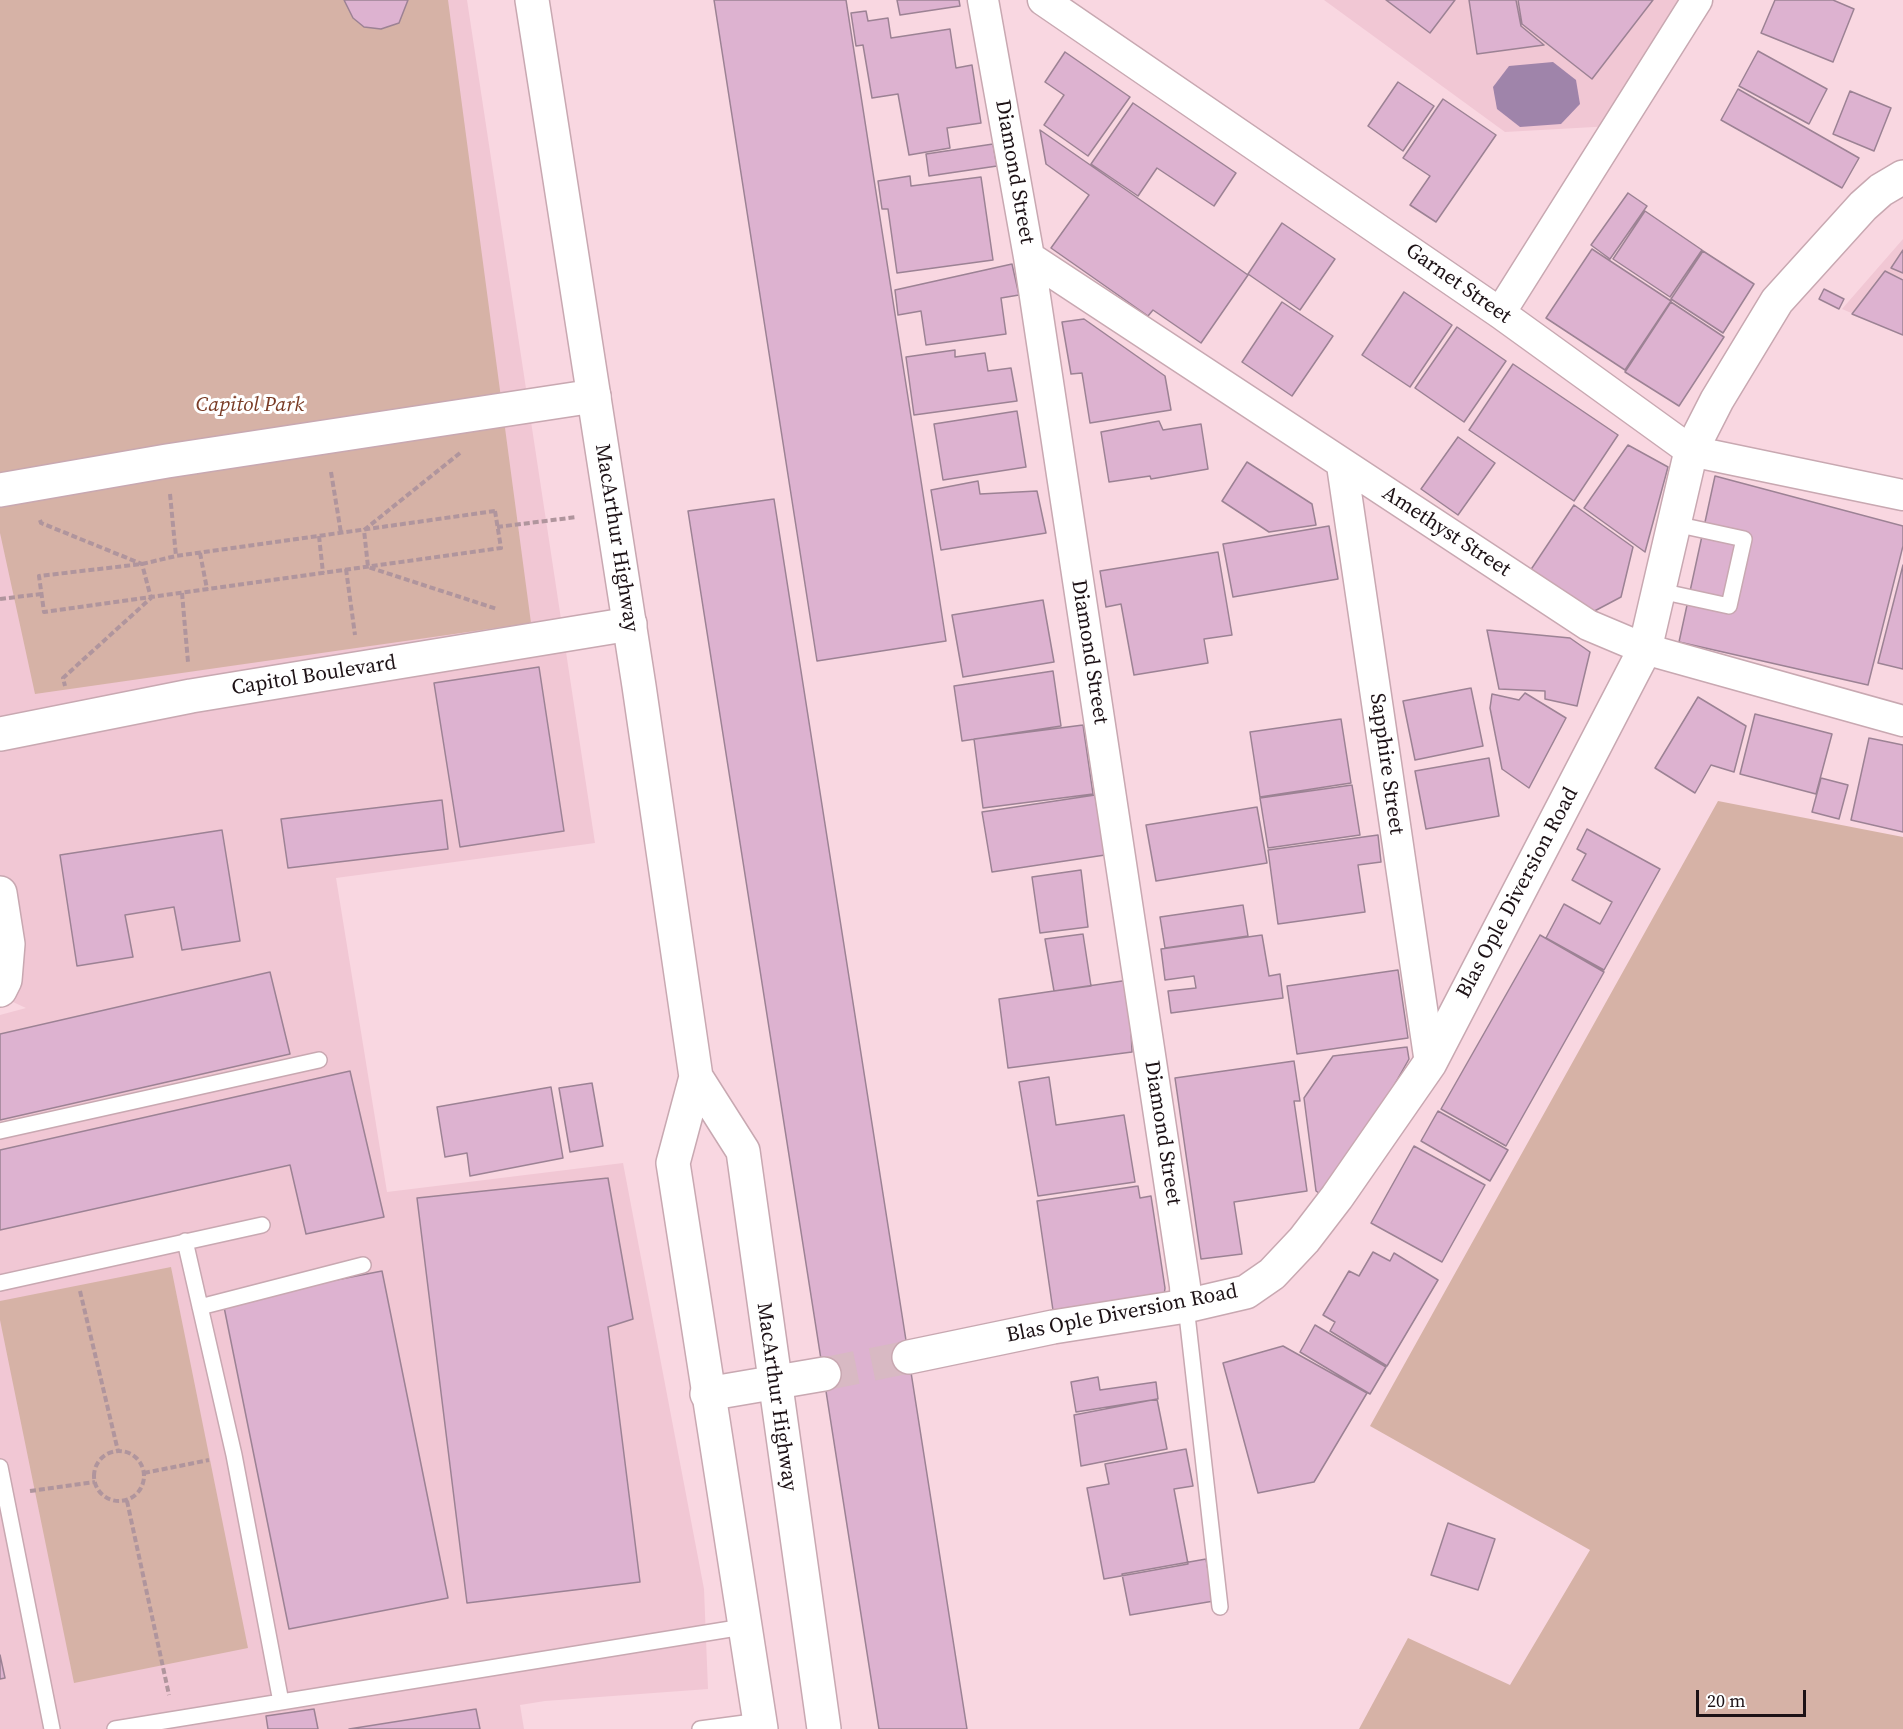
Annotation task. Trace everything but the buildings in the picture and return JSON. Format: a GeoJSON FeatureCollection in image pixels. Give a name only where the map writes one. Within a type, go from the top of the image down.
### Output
{"type":"FeatureCollection","features":[{"type":"Feature","properties":{"kind":"main road","name":"MacArthur Highway"},"geometry":{"type":"LineString","coordinates":[[532,0],[630,624],[696,1077],[673,1163],[743,1627],[761,1725]]}},
{"type":"Feature","properties":{"kind":"main road","name":"Blas Ople Diversion Road"},"geometry":{"type":"LineString","coordinates":[[909,1357],[1053,1327],[1186,1306],[1246,1292],[1272,1274],[1304,1240],[1337,1197],[1430,1063],[1645,649],[1691,452],[1727,382],[1777,301],[1863,206],[1881,190],[1903,177]]}},
{"type":"Feature","properties":{"kind":"main road"},"geometry":{"type":"LineString","coordinates":[[14,488],[167,461],[594,396]]}},
{"type":"Feature","properties":{"kind":"main road","name":"Capitol Boulevard"},"geometry":{"type":"LineString","coordinates":[[0,734],[191,696],[630,624]]}},
{"type":"Feature","properties":{"kind":"main road"},"geometry":{"type":"LineString","coordinates":[[0,893],[8,944],[5,980],[0,990]]}},
{"type":"Feature","properties":{"kind":"main road","name":"MacArthur Highway"},"geometry":{"type":"LineString","coordinates":[[696,1077],[743,1151],[824,1729]]}},
{"type":"Feature","properties":{"kind":"main road"},"geometry":{"type":"LineString","coordinates":[[707,1394],[824,1374]]}},
{"type":"Feature","properties":{"kind":"street","name":"Diamond Street"},"geometry":{"type":"LineString","coordinates":[[983,0],[1029,257],[1180,1251],[1186,1306]]}},
{"type":"Feature","properties":{"kind":"street","name":"Garnet Street"},"geometry":{"type":"LineString","coordinates":[[1043,0],[1500,313],[1691,452],[1903,495]]}},
{"type":"Feature","properties":{"kind":"street"},"geometry":{"type":"LineString","coordinates":[[1500,313],[1697,0]]}},
{"type":"Feature","properties":{"kind":"street","name":"Amethyst Street"},"geometry":{"type":"LineString","coordinates":[[1029,257],[1588,625],[1645,649],[1903,721]]}},
{"type":"Feature","properties":{"kind":"street","name":"Sapphire Street"},"geometry":{"type":"LineString","coordinates":[[1342,465],[1430,1063]]}},
{"type":"Feature","properties":{"kind":"lane"},"geometry":{"type":"LineString","coordinates":[[1660,591],[1729,606],[1744,539],[1675,524]]}},
{"type":"Feature","properties":{"kind":"lane"},"geometry":{"type":"LineString","coordinates":[[0,1131],[319,1060]]}},
{"type":"Feature","properties":{"kind":"lane"},"geometry":{"type":"LineString","coordinates":[[0,1283],[262,1225]]}},
{"type":"Feature","properties":{"kind":"lane"},"geometry":{"type":"LineString","coordinates":[[185,1241],[234,1455],[281,1702]]}},
{"type":"Feature","properties":{"kind":"lane"},"geometry":{"type":"LineString","coordinates":[[200,1307],[363,1265]]}},
{"type":"Feature","properties":{"kind":"lane"},"geometry":{"type":"LineString","coordinates":[[1186,1306],[1220,1607]]}},
{"type":"Feature","properties":{"kind":"lane"},"geometry":{"type":"LineString","coordinates":[[0,1467],[52,1729]]}},
{"type":"Feature","properties":{"kind":"lane"},"geometry":{"type":"LineString","coordinates":[[115,1729],[743,1627]]}},
{"type":"Feature","properties":{"kind":"lane"},"geometry":{"type":"LineString","coordinates":[[700,1729],[761,1725]]}},
{"type":"Feature","properties":{"kind":"path"},"geometry":{"type":"LineString","coordinates":[[364,530],[483,435],[478,413]]}},
{"type":"Feature","properties":{"kind":"path"},"geometry":{"type":"LineString","coordinates":[[326,436],[341,533]]}},
{"type":"Feature","properties":{"kind":"path"},"geometry":{"type":"LineString","coordinates":[[167,461],[176,556]]}},
{"type":"Feature","properties":{"kind":"path"},"geometry":{"type":"LineString","coordinates":[[14,488],[41,523],[142,564]]}},
{"type":"Feature","properties":{"kind":"path"},"geometry":{"type":"LineString","coordinates":[[495,511],[498,527],[501,548],[44,612],[39,576],[142,564],[176,556],[495,511]]}},
{"type":"Feature","properties":{"kind":"path"},"geometry":{"type":"LineString","coordinates":[[498,527],[612,514]]}},
{"type":"Feature","properties":{"kind":"path"},"geometry":{"type":"LineString","coordinates":[[364,530],[368,567]]}},
{"type":"Feature","properties":{"kind":"path"},"geometry":{"type":"LineString","coordinates":[[318,536],[323,573]]}},
{"type":"Feature","properties":{"kind":"path"},"geometry":{"type":"LineString","coordinates":[[200,553],[207,590]]}},
{"type":"Feature","properties":{"kind":"path"},"geometry":{"type":"LineString","coordinates":[[142,564],[151,598]]}},
{"type":"Feature","properties":{"kind":"path"},"geometry":{"type":"LineString","coordinates":[[368,567],[510,613],[514,642]]}},
{"type":"Feature","properties":{"kind":"path"},"geometry":{"type":"LineString","coordinates":[[346,569],[359,668]]}},
{"type":"Feature","properties":{"kind":"path"},"geometry":{"type":"LineString","coordinates":[[182,593],[191,696]]}},
{"type":"Feature","properties":{"kind":"path"},"geometry":{"type":"LineString","coordinates":[[0,600],[41,594]]}},
{"type":"Feature","properties":{"kind":"path"},"geometry":{"type":"LineString","coordinates":[[71,720],[63,678],[151,598]]}},
{"type":"Feature","properties":{"kind":"path"},"geometry":{"type":"LineString","coordinates":[[74,1267],[117,1451]]}},
{"type":"Feature","properties":{"kind":"path"},"geometry":{"type":"LineString","coordinates":[[117,1451],[130,1454],[140,1461],[144,1473],[143,1484],[137,1494],[127,1501],[113,1501],[101,1494],[94,1482],[95,1468],[104,1456],[117,1451]]}},
{"type":"Feature","properties":{"kind":"path"},"geometry":{"type":"LineString","coordinates":[[144,1473],[234,1455]]}},
{"type":"Feature","properties":{"kind":"path"},"geometry":{"type":"LineString","coordinates":[[6,1494],[94,1482]]}},
{"type":"Feature","properties":{"kind":"path"},"geometry":{"type":"LineString","coordinates":[[127,1501],[175,1719]]}},
{"type":"Feature","properties":{"kind":"shaded area"},"geometry":{"type":"Polygon","coordinates":[[[0,0],[467,0],[595,843],[336,878],[387,1192],[623,1163],[704,1589],[708,1689],[545,1701],[520,1705],[524,1729],[0,1729],[0,1015],[26,1008],[0,996],[0,0]]]}},
{"type":"Feature","properties":{"kind":"shaded area"},"geometry":{"type":"Polygon","coordinates":[[[1324,0],[1687,0],[1612,126],[1505,132],[1324,0]]]}},
{"type":"Feature","properties":{"kind":"shaded area"},"geometry":{"type":"Polygon","coordinates":[[[1553,62],[1576,80],[1580,104],[1561,124],[1520,127],[1497,109],[1493,87],[1509,66],[1553,62]]]}},
{"type":"Feature","properties":{"kind":"shaded area"},"geometry":{"type":"Polygon","coordinates":[[[1903,239],[1903,335],[1842,309],[1903,239]]]}},
{"type":"Feature","properties":{"kind":"green space","name":"Capitol Park"},"geometry":{"type":"Polygon","coordinates":[[[0,0],[448,0],[531,623],[35,694],[0,533],[0,0]]]}},
{"type":"Feature","properties":{"kind":"green space"},"geometry":{"type":"Polygon","coordinates":[[[1718,801],[1903,837],[1903,1729],[1359,1729],[1408,1638],[1510,1685],[1590,1550],[1370,1426],[1718,801]]]}},
{"type":"Feature","properties":{"kind":"green space"},"geometry":{"type":"Polygon","coordinates":[[[171,1267],[248,1648],[74,1683],[0,1320],[0,1301],[171,1267]]]}},
{"type":"Feature","properties":{"kind":"tunnel"},"geometry":{"type":"LineString","coordinates":[[824,1374],[909,1357]]}}]}
